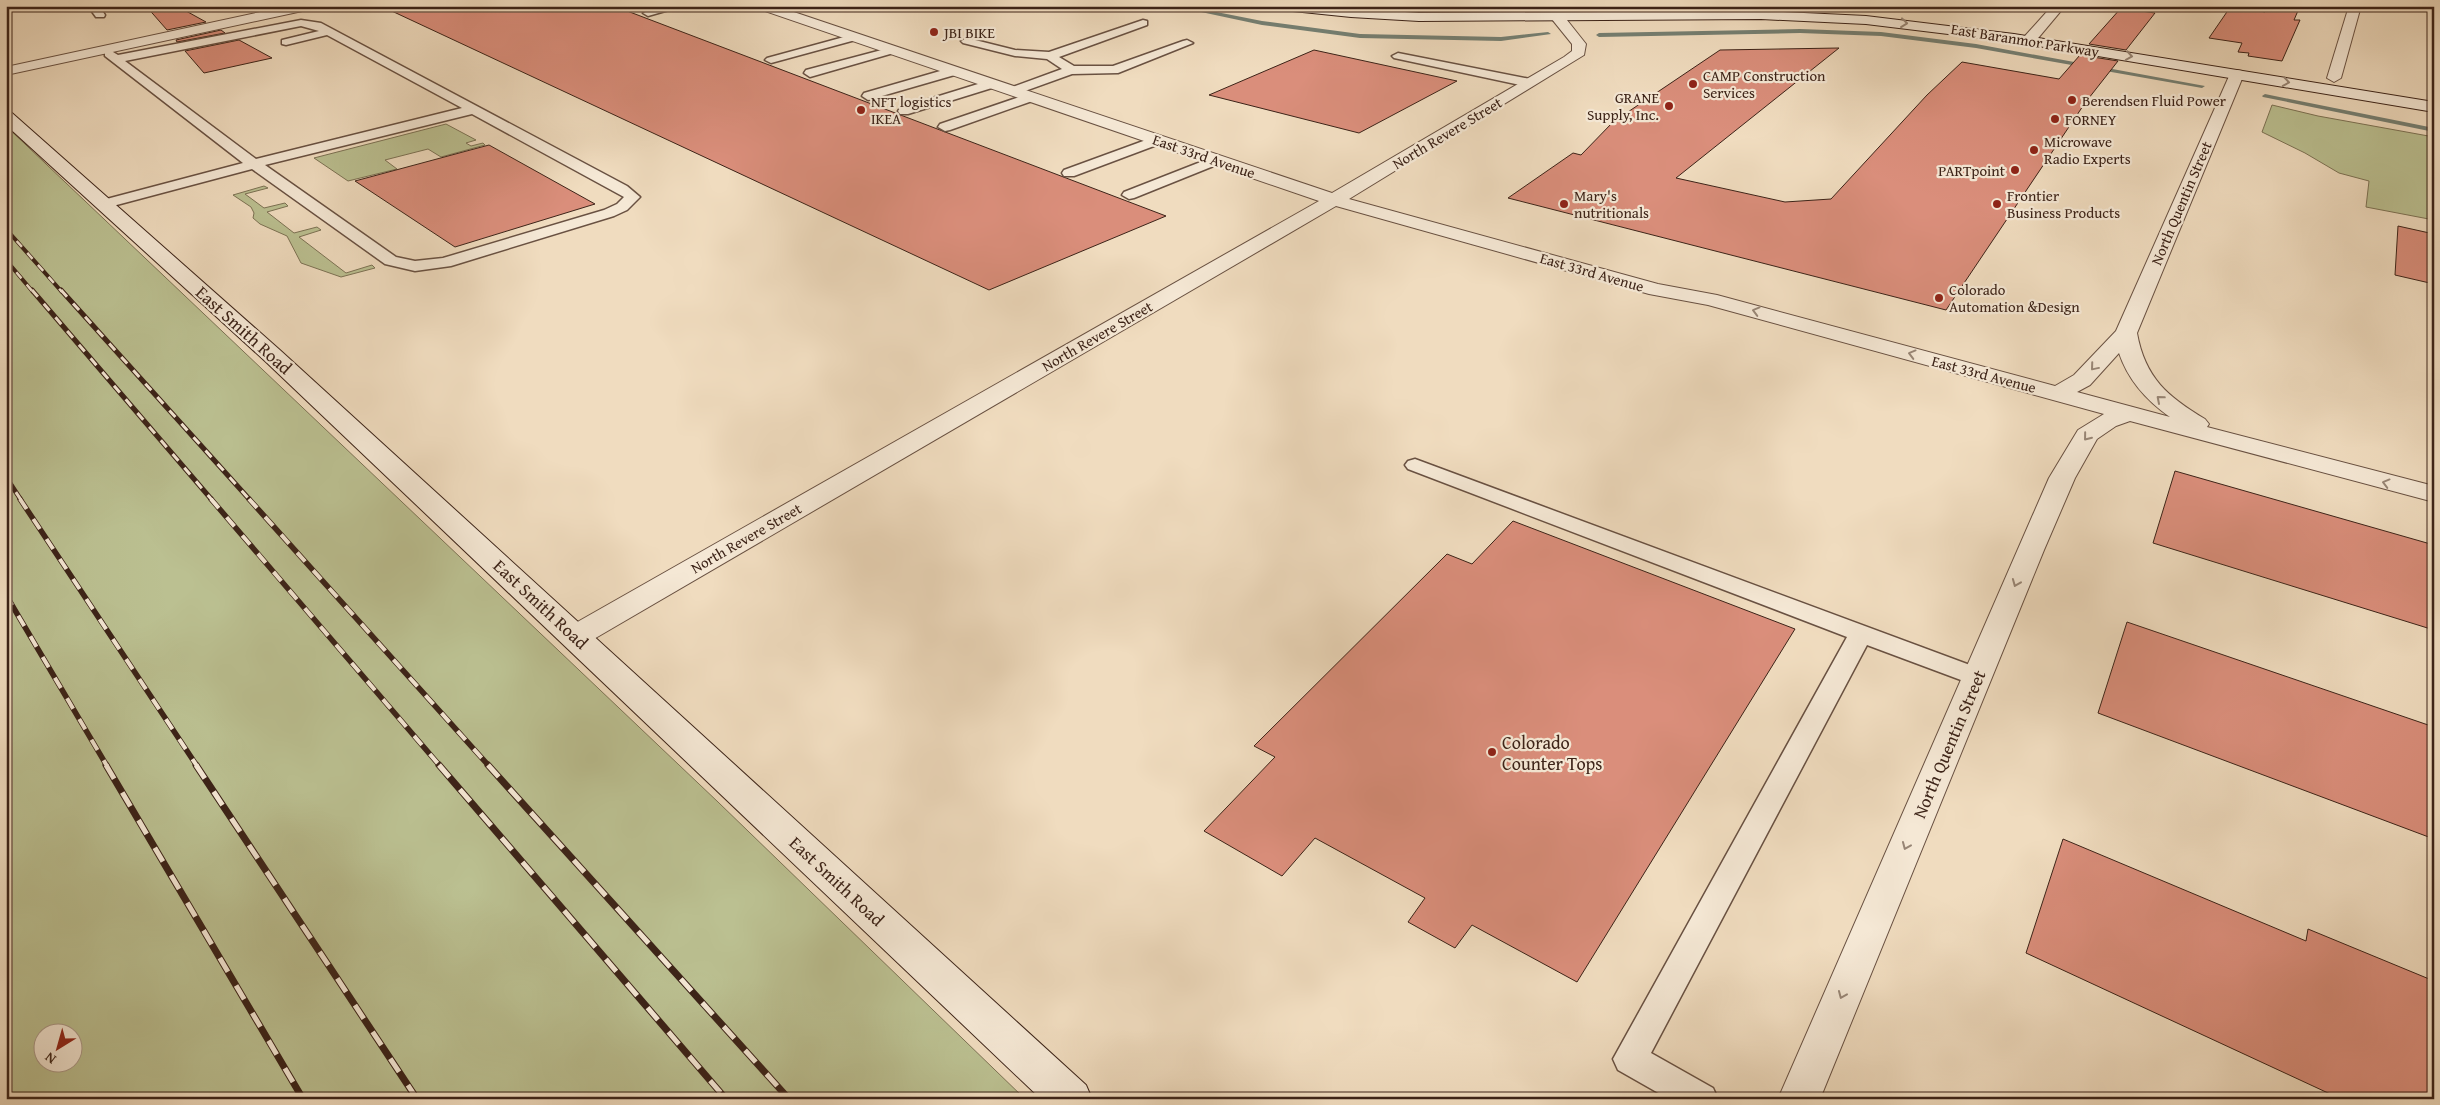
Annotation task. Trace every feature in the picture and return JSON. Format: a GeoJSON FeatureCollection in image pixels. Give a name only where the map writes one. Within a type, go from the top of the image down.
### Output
{"type":"FeatureCollection","features":[{"type":"Feature","properties":{"kind":"street"},"geometry":{"type":"LineString","coordinates":[[6,71],[307,6]]}},
{"type":"Feature","properties":{"kind":"street","name":"East Baranmor Parkway"},"geometry":{"type":"LineString","coordinates":[[1283,6],[1350,14],[1420,19],[1828,17],[2034,35],[2434,94]]}},
{"type":"Feature","properties":{"kind":"street"},"geometry":{"type":"LineString","coordinates":[[1398,6],[1466,8],[1594,6]]}},
{"type":"Feature","properties":{"kind":"street","name":"East Baranmor Parkway"},"geometry":{"type":"LineString","coordinates":[[1826,6],[1929,14],[2034,35],[2232,86],[2434,107]]}},
{"type":"Feature","properties":{"kind":"street"},"geometry":{"type":"LineString","coordinates":[[2034,35],[2059,6]]}},
{"type":"Feature","properties":{"kind":"street"},"geometry":{"type":"LineString","coordinates":[[2334,78],[2355,6]]}},
{"type":"Feature","properties":{"kind":"street","name":"East 33rd Avenue"},"geometry":{"type":"LineString","coordinates":[[770,7],[1334,200],[1656,290],[1710,299],[2128,414],[2434,494]]}},
{"type":"Feature","properties":{"kind":"street","name":"North Revere Street"},"geometry":{"type":"LineString","coordinates":[[576,636],[1334,200],[1530,84],[1579,52],[1578,41],[1558,18]]}},
{"type":"Feature","properties":{"kind":"street","name":"North Quentin Street"},"geometry":{"type":"LineString","coordinates":[[2058,394],[2082,380],[2126,333],[2232,86]]}},
{"type":"Feature","properties":{"kind":"street","name":"East Smith Road"},"geometry":{"type":"LineString","coordinates":[[6,116],[231,318],[576,636],[1071,1099]]}},
{"type":"Feature","properties":{"kind":"street"},"geometry":{"type":"LineString","coordinates":[[2126,333],[2127,350],[2132,364],[2155,395],[2180,414],[2232,441]]}},
{"type":"Feature","properties":{"kind":"street","name":"North Quentin Street"},"geometry":{"type":"LineString","coordinates":[[1799,1099],[2030,550],[2077,450],[2092,430],[2128,414]]}},
{"type":"Feature","properties":{"kind":"lane"},"geometry":{"type":"LineString","coordinates":[[648,13],[678,6]]}},
{"type":"Feature","properties":{"kind":"lane"},"geometry":{"type":"LineString","coordinates":[[104,50],[254,164],[391,261],[415,266],[458,260],[600,216],[622,207],[633,197],[475,109],[310,23],[291,24],[116,59]]}},
{"type":"Feature","properties":{"kind":"lane"},"geometry":{"type":"LineString","coordinates":[[967,41],[1015,53],[1050,56],[1143,23]]}},
{"type":"Feature","properties":{"kind":"lane"},"geometry":{"type":"LineString","coordinates":[[286,42],[329,32]]}},
{"type":"Feature","properties":{"kind":"lane"},"geometry":{"type":"LineString","coordinates":[[771,60],[855,37]]}},
{"type":"Feature","properties":{"kind":"lane"},"geometry":{"type":"LineString","coordinates":[[1014,91],[1071,70],[1114,70],[1187,43]]}},
{"type":"Feature","properties":{"kind":"lane"},"geometry":{"type":"LineString","coordinates":[[810,73],[893,50]]}},
{"type":"Feature","properties":{"kind":"lane"},"geometry":{"type":"LineString","coordinates":[[1050,56],[1071,70]]}},
{"type":"Feature","properties":{"kind":"lane"},"geometry":{"type":"LineString","coordinates":[[1398,56],[1530,84]]}},
{"type":"Feature","properties":{"kind":"lane"},"geometry":{"type":"LineString","coordinates":[[868,96],[954,71]]}},
{"type":"Feature","properties":{"kind":"lane"},"geometry":{"type":"LineString","coordinates":[[904,111],[991,84]]}},
{"type":"Feature","properties":{"kind":"lane"},"geometry":{"type":"LineString","coordinates":[[945,126],[1032,97]]}},
{"type":"Feature","properties":{"kind":"lane"},"geometry":{"type":"LineString","coordinates":[[104,204],[254,164],[475,109]]}},
{"type":"Feature","properties":{"kind":"lane"},"geometry":{"type":"LineString","coordinates":[[1069,173],[1157,140]]}},
{"type":"Feature","properties":{"kind":"lane"},"geometry":{"type":"LineString","coordinates":[[1129,196],[1216,160]]}},
{"type":"Feature","properties":{"kind":"lane"},"geometry":{"type":"LineString","coordinates":[[1415,465],[1977,677]]}},
{"type":"Feature","properties":{"kind":"lane"},"geometry":{"type":"LineString","coordinates":[[1701,1099],[1630,1059],[1861,634]]}},
{"type":"Feature","properties":{"kind":"green space"},"geometry":{"type":"Polygon","coordinates":[[[2272,105],[2318,116],[2434,137],[2434,220],[2366,207],[2369,181],[2339,173],[2305,153],[2262,132],[2272,105]]]}},
{"type":"Feature","properties":{"kind":"green space"},"geometry":{"type":"Polygon","coordinates":[[[446,124],[476,140],[466,143],[471,146],[483,143],[485,145],[441,157],[428,149],[385,160],[397,169],[348,181],[314,158],[446,124]]]}},
{"type":"Feature","properties":{"kind":"green space"},"geometry":{"type":"Polygon","coordinates":[[[6,126],[718,802],[1025,1099],[6,1099],[6,126]]]}},
{"type":"Feature","properties":{"kind":"green space"},"geometry":{"type":"Polygon","coordinates":[[[264,186],[268,188],[245,194],[264,208],[285,203],[288,206],[267,212],[294,233],[317,227],[321,230],[299,237],[346,273],[372,265],[375,268],[341,277],[301,263],[287,236],[260,224],[253,218],[254,213],[251,207],[233,195],[264,186]]]}},
{"type":"Feature","properties":{"kind":"building"},"geometry":{"type":"Polygon","coordinates":[[[146,6],[177,6],[206,22],[167,30],[146,6]]]}},
{"type":"Feature","properties":{"kind":"building"},"geometry":{"type":"Polygon","coordinates":[[[381,6],[614,6],[1166,216],[989,290],[381,6]]]}},
{"type":"Feature","properties":{"kind":"building"},"geometry":{"type":"Polygon","coordinates":[[[2231,6],[2265,12],[2267,6],[2300,6],[2294,20],[2300,20],[2282,61],[2248,56],[2249,53],[2238,52],[2242,43],[2209,38],[2231,6]]]}},
{"type":"Feature","properties":{"kind":"building"},"geometry":{"type":"Polygon","coordinates":[[[2121,8],[2155,13],[2126,50],[2089,44],[2121,8]]]}},
{"type":"Feature","properties":{"kind":"building"},"geometry":{"type":"Polygon","coordinates":[[[221,30],[225,33],[177,42],[176,40],[221,30]]]}},
{"type":"Feature","properties":{"kind":"building"},"geometry":{"type":"Polygon","coordinates":[[[239,40],[272,58],[204,73],[185,51],[239,40]]]}},
{"type":"Feature","properties":{"kind":"building"},"geometry":{"type":"Polygon","coordinates":[[[1839,48],[1676,178],[1785,202],[1831,199],[1927,95],[1962,62],[2059,79],[2080,55],[2118,61],[2085,103],[1946,310],[1508,198],[1573,153],[1581,155],[1613,122],[1720,50],[1839,48]]]}},
{"type":"Feature","properties":{"kind":"building"},"geometry":{"type":"Polygon","coordinates":[[[1314,50],[1457,81],[1359,133],[1209,95],[1314,50]]]}},
{"type":"Feature","properties":{"kind":"building"},"geometry":{"type":"Polygon","coordinates":[[[489,145],[595,204],[455,247],[355,181],[489,145]]]}},
{"type":"Feature","properties":{"kind":"building"},"geometry":{"type":"Polygon","coordinates":[[[2398,226],[2434,234],[2434,284],[2395,275],[2398,226]]]}},
{"type":"Feature","properties":{"kind":"building"},"geometry":{"type":"Polygon","coordinates":[[[2175,471],[2434,545],[2434,630],[2153,543],[2175,471]]]}},
{"type":"Feature","properties":{"kind":"building","name":"Colorado Counter Tops"},"geometry":{"type":"Polygon","coordinates":[[[1513,521],[1795,629],[1577,982],[1472,925],[1455,948],[1408,922],[1425,898],[1315,838],[1282,876],[1204,831],[1275,757],[1254,746],[1447,554],[1472,564],[1513,521]]]}},
{"type":"Feature","properties":{"kind":"building"},"geometry":{"type":"Polygon","coordinates":[[[2127,622],[2434,727],[2434,839],[2098,713],[2127,622]]]}},
{"type":"Feature","properties":{"kind":"building"},"geometry":{"type":"Polygon","coordinates":[[[2063,839],[2306,941],[2308,929],[2434,981],[2434,1099],[2341,1099],[2026,953],[2063,839]]]}},
{"type":"Feature","properties":{"kind":"waterway"},"geometry":{"type":"LineString","coordinates":[[1176,6],[1262,23],[1360,36],[1501,39],[1548,34]]}},
{"type":"Feature","properties":{"kind":"waterway"},"geometry":{"type":"LineString","coordinates":[[1599,35],[1800,31],[1881,34],[1976,46],[2202,86]]}},
{"type":"Feature","properties":{"kind":"waterway"},"geometry":{"type":"LineString","coordinates":[[2265,96],[2434,130]]}},
{"type":"Feature","properties":{"kind":"railway"},"geometry":{"type":"LineString","coordinates":[[6,229],[62,292]]}},
{"type":"Feature","properties":{"kind":"railway"},"geometry":{"type":"LineString","coordinates":[[6,260],[33,292]]}},
{"type":"Feature","properties":{"kind":"railway"},"geometry":{"type":"LineString","coordinates":[[32,290],[212,500]]}},
{"type":"Feature","properties":{"kind":"railway"},"geometry":{"type":"LineString","coordinates":[[61,290],[250,500]]}},
{"type":"Feature","properties":{"kind":"railway"},"geometry":{"type":"LineString","coordinates":[[6,477],[21,500]]}},
{"type":"Feature","properties":{"kind":"railway"},"geometry":{"type":"LineString","coordinates":[[20,499],[197,766]]}},
{"type":"Feature","properties":{"kind":"railway"},"geometry":{"type":"LineString","coordinates":[[211,499],[440,766]]}},
{"type":"Feature","properties":{"kind":"railway"},"geometry":{"type":"LineString","coordinates":[[249,499],[489,766]]}},
{"type":"Feature","properties":{"kind":"railway"},"geometry":{"type":"LineString","coordinates":[[6,595],[107,766]]}},
{"type":"Feature","properties":{"kind":"railway"},"geometry":{"type":"LineString","coordinates":[[106,765],[303,1099]]}},
{"type":"Feature","properties":{"kind":"railway"},"geometry":{"type":"LineString","coordinates":[[196,765],[417,1099]]}},
{"type":"Feature","properties":{"kind":"railway"},"geometry":{"type":"LineString","coordinates":[[439,765],[726,1099]]}},
{"type":"Feature","properties":{"kind":"railway"},"geometry":{"type":"LineString","coordinates":[[488,765],[789,1099]]}},
{"type":"Feature","properties":{"kind":"place","name":"JBI BIKE"},"geometry":{"type":"Point","coordinates":[934,32]}},
{"type":"Feature","properties":{"kind":"place","name":"CAMP Construction Services"},"geometry":{"type":"Point","coordinates":[1693,84]}},
{"type":"Feature","properties":{"kind":"place","name":"Berendsen Fluid Power"},"geometry":{"type":"Point","coordinates":[2072,100]}},
{"type":"Feature","properties":{"kind":"place","name":"GRANE Supply, Inc."},"geometry":{"type":"Point","coordinates":[1669,106]}},
{"type":"Feature","properties":{"kind":"place","name":"NFT logistics IKEA"},"geometry":{"type":"Point","coordinates":[861,110]}},
{"type":"Feature","properties":{"kind":"place","name":"FORNEY"},"geometry":{"type":"Point","coordinates":[2055,119]}},
{"type":"Feature","properties":{"kind":"place","name":"Microwave Radio Experts"},"geometry":{"type":"Point","coordinates":[2034,150]}},
{"type":"Feature","properties":{"kind":"place","name":"PARTpoint"},"geometry":{"type":"Point","coordinates":[2015,170]}},
{"type":"Feature","properties":{"kind":"place","name":"Mary's nutritionals"},"geometry":{"type":"Point","coordinates":[1564,204]}},
{"type":"Feature","properties":{"kind":"place","name":"Frontier Business Products"},"geometry":{"type":"Point","coordinates":[1997,204]}},
{"type":"Feature","properties":{"kind":"place","name":"Colorado Automation &Design"},"geometry":{"type":"Point","coordinates":[1939,298]}},
{"type":"Feature","properties":{"kind":"place","name":"Colorado Counter Tops"},"geometry":{"type":"Point","coordinates":[1492,752]}}]}
